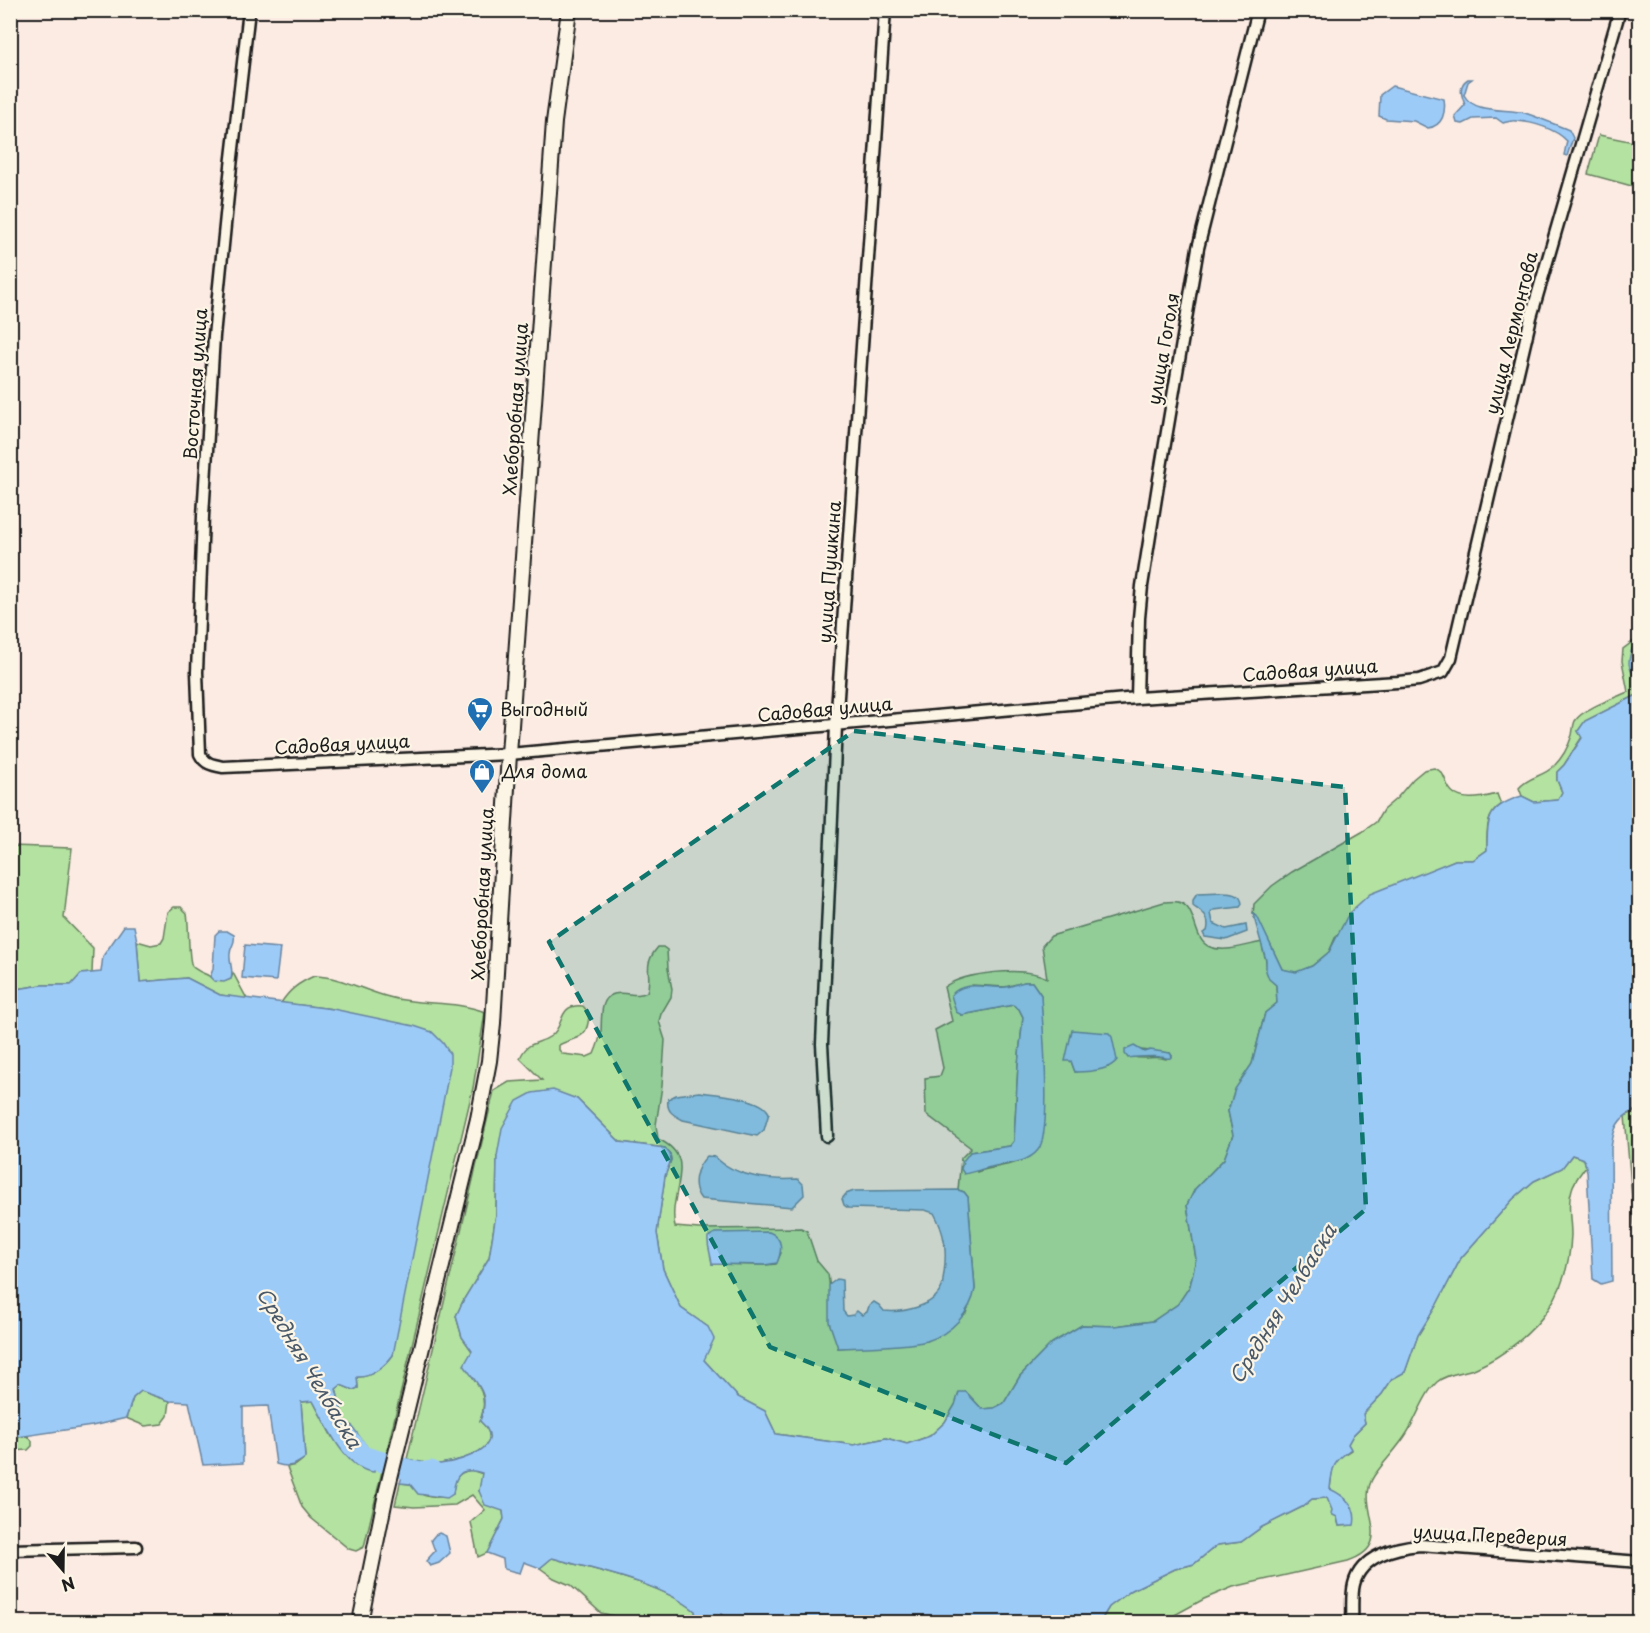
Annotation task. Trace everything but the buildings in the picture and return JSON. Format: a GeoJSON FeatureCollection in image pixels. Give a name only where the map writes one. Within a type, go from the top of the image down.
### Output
{"type":"FeatureCollection","features":[{"type":"Feature","properties":{"kind":"street","name":"Восточная улица"},"geometry":{"type":"LineString","coordinates":[[204,761],[198,745],[197,672],[203,516],[216,325],[231,164],[249,10]]}},
{"type":"Feature","properties":{"kind":"street","name":"Хлеборобная улица"},"geometry":{"type":"LineString","coordinates":[[360,1623],[386,1494],[478,1119],[489,1061],[554,122],[568,10]]}},
{"type":"Feature","properties":{"kind":"street","name":"улица Пушкина"},"geometry":{"type":"LineString","coordinates":[[827,1136],[822,1044],[836,726],[885,10]]}},
{"type":"Feature","properties":{"kind":"street","name":"улица Гоголя"},"geometry":{"type":"LineString","coordinates":[[1137,698],[1142,586],[1158,478],[1198,248],[1258,10]]}},
{"type":"Feature","properties":{"kind":"street","name":"улица Лермонтова"},"geometry":{"type":"LineString","coordinates":[[1447,667],[1531,317],[1620,10]]}},
{"type":"Feature","properties":{"kind":"street","name":"Садовая улица"},"geometry":{"type":"LineString","coordinates":[[204,761],[212,766],[223,767],[509,754],[1137,698],[1398,682],[1433,676],[1443,672],[1447,667]]}},
{"type":"Feature","properties":{"kind":"street","name":"улица Передерия"},"geometry":{"type":"LineString","coordinates":[[1352,1623],[1354,1584],[1360,1570],[1378,1556],[1406,1546],[1420,1545],[1640,1562]]}},
{"type":"Feature","properties":{"kind":"street"},"geometry":{"type":"LineString","coordinates":[[10,1550],[136,1547]]}},
{"type":"Feature","properties":{"kind":"highlighted area"},"geometry":{"type":"Polygon","coordinates":[[[854,731],[1345,787],[1366,1209],[1066,1463],[770,1347],[549,942],[854,731]]]}},
{"type":"Feature","properties":{"kind":"green space"},"geometry":{"type":"Polygon","coordinates":[[[1599,135],[1639,143],[1639,188],[1588,174],[1599,135]]]}},
{"type":"Feature","properties":{"kind":"green space"},"geometry":{"type":"Polygon","coordinates":[[[1639,637],[1639,645],[1632,649],[1635,677],[1639,677],[1639,694],[1585,721],[1578,731],[1582,737],[1557,772],[1557,780],[1562,792],[1558,800],[1534,802],[1522,796],[1519,788],[1523,784],[1550,770],[1563,756],[1572,735],[1574,723],[1584,712],[1628,692],[1622,661],[1623,649],[1639,637]]]}},
{"type":"Feature","properties":{"kind":"green space"},"geometry":{"type":"Polygon","coordinates":[[[1434,768],[1442,773],[1452,792],[1457,795],[1470,798],[1497,794],[1501,805],[1490,819],[1487,831],[1487,850],[1473,860],[1455,860],[1413,878],[1336,936],[1329,952],[1312,966],[1296,973],[1282,969],[1257,917],[1253,914],[1254,904],[1272,886],[1292,872],[1376,822],[1383,810],[1413,779],[1424,770],[1434,768]]]}},
{"type":"Feature","properties":{"kind":"green space"},"geometry":{"type":"Polygon","coordinates":[[[11,846],[72,848],[64,918],[93,948],[92,973],[81,974],[72,985],[42,985],[11,990],[11,846]]]}},
{"type":"Feature","properties":{"kind":"green space"},"geometry":{"type":"Polygon","coordinates":[[[1164,902],[1178,902],[1189,910],[1200,938],[1210,947],[1229,949],[1262,942],[1268,975],[1276,985],[1277,1003],[1265,1013],[1252,1064],[1235,1090],[1228,1111],[1233,1135],[1224,1159],[1195,1189],[1187,1205],[1196,1259],[1190,1286],[1178,1304],[1153,1321],[1115,1326],[1082,1325],[1052,1343],[1020,1376],[1004,1403],[994,1408],[982,1409],[966,1392],[945,1422],[930,1436],[907,1444],[886,1438],[854,1445],[776,1434],[765,1411],[738,1397],[704,1360],[708,1327],[681,1308],[663,1269],[657,1233],[665,1176],[671,1160],[670,1154],[665,1148],[620,1142],[577,1099],[497,1156],[496,1214],[489,1258],[456,1316],[462,1337],[472,1351],[472,1376],[483,1397],[480,1421],[488,1430],[489,1439],[486,1446],[470,1456],[440,1464],[407,1459],[494,1091],[509,1082],[542,1080],[520,1058],[526,1048],[555,1032],[562,1016],[569,1008],[583,1006],[588,1014],[588,1023],[581,1036],[559,1045],[559,1050],[563,1054],[587,1057],[594,1054],[600,1037],[602,1010],[606,1000],[614,994],[647,992],[650,960],[658,947],[667,950],[672,989],[671,997],[659,1021],[665,1040],[662,1086],[656,1125],[658,1139],[671,1147],[678,1156],[680,1166],[675,1201],[675,1227],[699,1229],[801,1228],[807,1231],[817,1261],[828,1274],[838,1348],[927,1341],[942,1333],[966,1313],[975,1289],[968,1197],[964,1192],[958,1190],[961,1158],[971,1148],[926,1114],[925,1078],[940,1076],[943,1068],[935,1030],[952,1021],[944,987],[965,978],[995,972],[1024,972],[1047,978],[1042,946],[1051,936],[1164,902]],[[1032,982],[1005,987],[972,985],[962,1015],[1013,1005],[1019,1009],[1023,1017],[1014,1141],[1010,1146],[970,1152],[977,1172],[1025,1159],[1037,1150],[1042,1139],[1045,1076],[1041,995],[1032,982]],[[1141,1050],[1134,1057],[1166,1059],[1172,1056],[1170,1053],[1141,1050]],[[1071,1061],[1075,1072],[1109,1067],[1071,1061]],[[781,1253],[711,1254],[712,1264],[765,1265],[776,1264],[781,1253]]]}},
{"type":"Feature","properties":{"kind":"green space"},"geometry":{"type":"Polygon","coordinates":[[[174,907],[181,907],[187,913],[192,966],[219,981],[231,979],[233,973],[247,999],[220,995],[187,978],[140,982],[137,941],[151,945],[161,943],[164,938],[168,912],[174,907]]]}},
{"type":"Feature","properties":{"kind":"green space"},"geometry":{"type":"Polygon","coordinates":[[[314,976],[333,978],[401,1000],[461,1006],[485,1012],[473,1088],[364,1547],[356,1551],[349,1549],[311,1518],[302,1507],[287,1467],[296,1465],[305,1458],[301,1402],[313,1401],[332,1437],[352,1426],[344,1420],[336,1389],[341,1385],[353,1390],[358,1388],[357,1377],[367,1376],[377,1370],[393,1355],[333,1009],[281,1003],[295,987],[314,976]]]}},
{"type":"Feature","properties":{"kind":"green space"},"geometry":{"type":"Polygon","coordinates":[[[1639,1105],[1639,1266],[1625,1116],[1636,1111],[1639,1105]]]}},
{"type":"Feature","properties":{"kind":"green space"},"geometry":{"type":"Polygon","coordinates":[[[1572,1155],[1584,1159],[1586,1166],[1574,1183],[1571,1195],[1569,1254],[1565,1273],[1554,1300],[1535,1326],[1507,1350],[1476,1368],[1446,1377],[1432,1387],[1407,1433],[1374,1476],[1369,1488],[1368,1500],[1373,1535],[1371,1545],[1363,1554],[1348,1561],[1233,1587],[1204,1599],[1162,1622],[1100,1622],[1109,1607],[1132,1590],[1175,1569],[1194,1564],[1217,1545],[1241,1542],[1262,1527],[1302,1507],[1312,1499],[1327,1498],[1339,1526],[1353,1525],[1330,1489],[1332,1471],[1337,1459],[1351,1450],[1348,1444],[1365,1423],[1363,1414],[1382,1394],[1392,1379],[1405,1372],[1418,1335],[1461,1258],[1513,1199],[1534,1181],[1562,1168],[1572,1155]]]}},
{"type":"Feature","properties":{"kind":"green space"},"geometry":{"type":"Polygon","coordinates":[[[141,1391],[170,1401],[168,1416],[162,1424],[145,1426],[126,1418],[133,1398],[141,1391]]]}},
{"type":"Feature","properties":{"kind":"green space"},"geometry":{"type":"Polygon","coordinates":[[[28,1436],[32,1441],[32,1446],[28,1450],[11,1451],[10,1438],[28,1436]]]}},
{"type":"Feature","properties":{"kind":"green space"},"geometry":{"type":"Polygon","coordinates":[[[471,1470],[483,1474],[479,1491],[503,1511],[504,1519],[487,1553],[478,1557],[471,1522],[485,1510],[472,1495],[455,1505],[414,1507],[395,1505],[400,1483],[410,1484],[424,1496],[440,1497],[453,1494],[457,1478],[462,1473],[471,1470]]]}},
{"type":"Feature","properties":{"kind":"green space"},"geometry":{"type":"Polygon","coordinates":[[[552,1558],[646,1585],[681,1601],[695,1611],[697,1622],[639,1622],[601,1613],[570,1585],[540,1568],[552,1558]]]}},
{"type":"Feature","properties":{"kind":"water"},"geometry":{"type":"Polygon","coordinates":[[[1468,79],[1472,79],[1468,82],[1464,95],[1475,105],[1525,113],[1569,130],[1573,138],[1567,156],[1564,155],[1567,141],[1557,133],[1537,125],[1515,121],[1503,123],[1496,118],[1473,119],[1463,124],[1457,123],[1455,116],[1465,105],[1461,88],[1468,79]]]}},
{"type":"Feature","properties":{"kind":"water"},"geometry":{"type":"Polygon","coordinates":[[[1392,86],[1444,99],[1444,113],[1440,121],[1428,128],[1414,121],[1386,119],[1379,116],[1380,95],[1392,86]]]}},
{"type":"Feature","properties":{"kind":"water"},"geometry":{"type":"Polygon","coordinates":[[[1639,645],[1639,677],[1636,677],[1631,670],[1629,660],[1632,649],[1639,645]]]}},
{"type":"Feature","properties":{"kind":"water"},"geometry":{"type":"Polygon","coordinates":[[[1639,694],[1640,1105],[1620,1121],[1615,1129],[1611,1148],[1612,1281],[1601,1284],[1593,1279],[1587,1171],[1584,1159],[1572,1155],[1562,1168],[1534,1181],[1513,1199],[1461,1258],[1418,1335],[1405,1372],[1392,1379],[1382,1394],[1363,1414],[1365,1423],[1348,1444],[1351,1449],[1334,1466],[1330,1489],[1349,1503],[1354,1513],[1354,1525],[1339,1526],[1337,1517],[1331,1514],[1332,1510],[1327,1498],[1312,1499],[1302,1507],[1262,1527],[1241,1542],[1217,1545],[1194,1564],[1175,1569],[1132,1590],[1109,1607],[1100,1622],[732,1622],[721,1614],[718,1622],[697,1622],[695,1611],[681,1601],[646,1585],[608,1573],[552,1558],[540,1568],[524,1562],[520,1573],[504,1569],[503,1559],[487,1553],[504,1519],[503,1511],[485,1505],[479,1491],[482,1473],[465,1471],[461,1473],[456,1481],[453,1494],[447,1498],[418,1494],[410,1484],[400,1483],[407,1459],[432,1464],[459,1460],[479,1452],[486,1446],[489,1439],[488,1430],[480,1421],[484,1403],[481,1390],[464,1365],[472,1351],[462,1337],[456,1316],[489,1258],[496,1214],[497,1156],[502,1128],[517,1101],[532,1093],[553,1090],[577,1099],[620,1142],[665,1148],[670,1154],[671,1160],[665,1176],[657,1233],[663,1269],[681,1308],[708,1327],[714,1339],[704,1360],[738,1397],[765,1411],[776,1434],[854,1445],[886,1438],[907,1444],[930,1436],[945,1422],[955,1405],[959,1392],[966,1392],[982,1409],[994,1408],[1004,1403],[1020,1376],[1052,1343],[1082,1325],[1115,1326],[1153,1321],[1178,1304],[1190,1286],[1196,1259],[1187,1205],[1195,1189],[1224,1159],[1233,1135],[1228,1111],[1235,1089],[1252,1064],[1265,1013],[1277,1003],[1276,985],[1269,979],[1266,971],[1266,960],[1253,914],[1257,916],[1282,969],[1296,972],[1312,966],[1329,952],[1349,913],[1370,894],[1455,860],[1473,860],[1487,850],[1489,821],[1502,804],[1522,796],[1534,802],[1558,800],[1562,792],[1557,780],[1557,772],[1582,738],[1578,731],[1585,721],[1639,694]]]}},
{"type":"Feature","properties":{"kind":"water"},"geometry":{"type":"Polygon","coordinates":[[[1224,893],[1238,896],[1242,904],[1240,907],[1214,910],[1211,913],[1213,923],[1226,929],[1246,925],[1247,932],[1226,940],[1205,937],[1203,933],[1207,931],[1208,922],[1193,906],[1193,900],[1197,894],[1224,893]]]}},
{"type":"Feature","properties":{"kind":"water"},"geometry":{"type":"Polygon","coordinates":[[[124,926],[134,926],[140,982],[187,978],[220,995],[333,1009],[414,1026],[432,1032],[450,1054],[450,1067],[393,1355],[377,1370],[367,1376],[357,1377],[358,1388],[353,1390],[341,1385],[336,1389],[344,1420],[352,1426],[368,1448],[375,1467],[374,1472],[364,1470],[345,1455],[313,1401],[301,1402],[305,1458],[288,1466],[276,1464],[268,1406],[243,1407],[243,1463],[203,1465],[189,1402],[170,1401],[141,1391],[133,1398],[126,1418],[92,1426],[11,1438],[11,990],[42,985],[71,985],[81,974],[101,972],[103,956],[124,926]]]}},
{"type":"Feature","properties":{"kind":"water"},"geometry":{"type":"Polygon","coordinates":[[[219,931],[227,931],[234,935],[230,954],[232,976],[224,982],[214,981],[210,977],[213,969],[215,935],[219,931]]]}},
{"type":"Feature","properties":{"kind":"water"},"geometry":{"type":"Polygon","coordinates":[[[245,945],[280,948],[276,981],[242,978],[245,945]]]}},
{"type":"Feature","properties":{"kind":"water"},"geometry":{"type":"Polygon","coordinates":[[[1032,982],[1041,995],[1046,1100],[1042,1139],[1038,1150],[1028,1158],[964,1174],[961,1169],[963,1161],[970,1152],[1010,1146],[1014,1141],[1023,1017],[1019,1009],[1013,1005],[962,1015],[956,1012],[951,995],[963,987],[1006,987],[1032,982]]]}},
{"type":"Feature","properties":{"kind":"water"},"geometry":{"type":"Polygon","coordinates":[[[1072,1030],[1109,1033],[1117,1060],[1104,1069],[1075,1072],[1071,1061],[1065,1061],[1072,1030]]]}},
{"type":"Feature","properties":{"kind":"water"},"geometry":{"type":"Polygon","coordinates":[[[1134,1046],[1144,1052],[1150,1050],[1170,1053],[1172,1056],[1170,1058],[1128,1058],[1125,1050],[1134,1046]]]}},
{"type":"Feature","properties":{"kind":"water"},"geometry":{"type":"Polygon","coordinates":[[[699,1092],[738,1097],[758,1103],[769,1113],[764,1130],[757,1136],[683,1120],[669,1110],[668,1099],[676,1095],[699,1092]]]}},
{"type":"Feature","properties":{"kind":"water"},"geometry":{"type":"Polygon","coordinates":[[[707,1156],[715,1157],[733,1169],[754,1176],[798,1179],[803,1184],[804,1195],[792,1207],[701,1199],[695,1182],[697,1171],[707,1156]]]}},
{"type":"Feature","properties":{"kind":"water"},"geometry":{"type":"Polygon","coordinates":[[[958,1190],[964,1192],[968,1197],[975,1289],[964,1314],[952,1328],[927,1341],[895,1346],[838,1348],[829,1322],[829,1285],[837,1279],[842,1280],[843,1311],[847,1316],[857,1311],[862,1315],[874,1302],[884,1311],[908,1310],[925,1304],[938,1294],[942,1285],[945,1257],[943,1235],[934,1213],[925,1210],[848,1208],[842,1199],[846,1194],[854,1191],[958,1190]]]}},
{"type":"Feature","properties":{"kind":"water"},"geometry":{"type":"Polygon","coordinates":[[[769,1232],[779,1241],[780,1254],[777,1263],[765,1265],[712,1264],[708,1237],[715,1233],[769,1232]]]}},
{"type":"Feature","properties":{"kind":"water"},"geometry":{"type":"Polygon","coordinates":[[[439,1533],[446,1536],[450,1553],[439,1563],[430,1566],[426,1561],[435,1551],[431,1540],[439,1533]]]}},
{"type":"Feature","properties":{"kind":"waterway","name":"Средняя Челбаска"},"geometry":{"type":"LineString","coordinates":[[352,1443],[362,1456],[420,1473],[431,1471]]}},
{"type":"Feature","properties":{"kind":"place","name":"Выгодный"},"geometry":{"type":"Point","coordinates":[480,733]}},
{"type":"Feature","properties":{"kind":"place","name":"Для дома"},"geometry":{"type":"Point","coordinates":[482,795]}}]}
